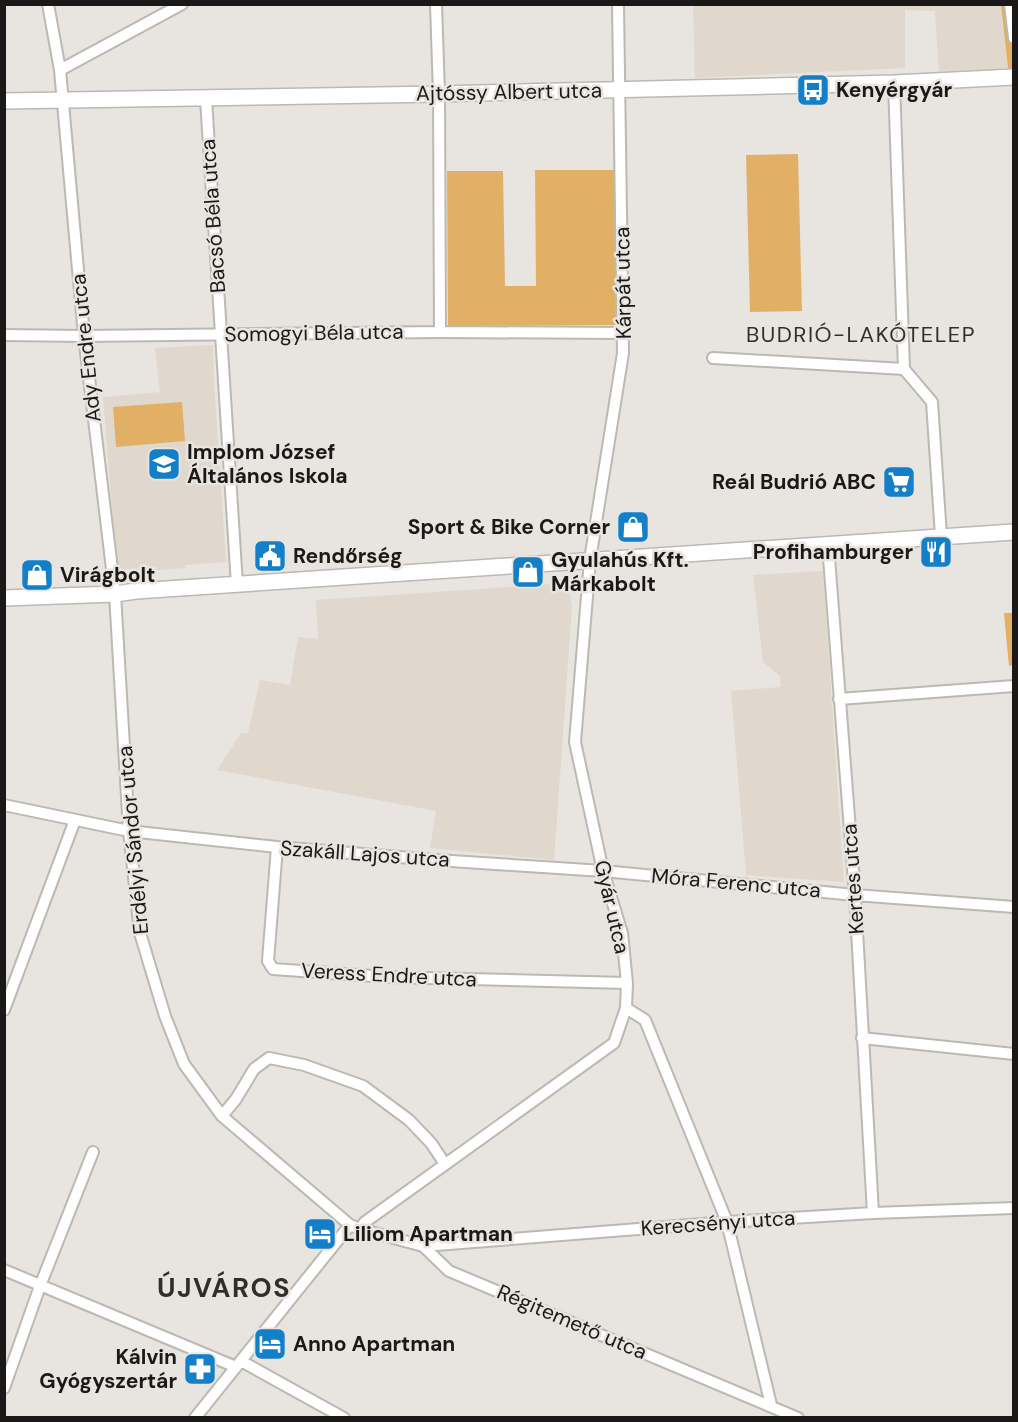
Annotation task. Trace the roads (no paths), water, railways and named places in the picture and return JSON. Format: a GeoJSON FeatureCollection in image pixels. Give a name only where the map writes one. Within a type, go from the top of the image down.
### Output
{"type":"FeatureCollection","features":[{"type":"Feature","properties":{"kind":"street","name":"Ady Endre utca"},"geometry":{"type":"LineString","coordinates":[[48,4],[60,70],[84,336],[115,594]]}},
{"type":"Feature","properties":{"kind":"street"},"geometry":{"type":"LineString","coordinates":[[60,70],[182,4]]}},
{"type":"Feature","properties":{"kind":"street"},"geometry":{"type":"LineString","coordinates":[[436,4],[439,94],[440,332]]}},
{"type":"Feature","properties":{"kind":"street","name":"Kárpát utca"},"geometry":{"type":"LineString","coordinates":[[590,560],[623,353],[618,4]]}},
{"type":"Feature","properties":{"kind":"street"},"geometry":{"type":"LineString","coordinates":[[1010,4],[1014,38]]}},
{"type":"Feature","properties":{"kind":"street","name":"Ajtóssy Albert utca"},"geometry":{"type":"LineString","coordinates":[[4,101],[439,94],[894,83],[1014,77]]}},
{"type":"Feature","properties":{"kind":"street"},"geometry":{"type":"LineString","coordinates":[[894,83],[904,369],[932,402],[941,536]]}},
{"type":"Feature","properties":{"kind":"street","name":"Bacsó Béla utca"},"geometry":{"type":"LineString","coordinates":[[206,99],[237,585]]}},
{"type":"Feature","properties":{"kind":"street","name":"Somogyi Béla utca"},"geometry":{"type":"LineString","coordinates":[[4,335],[623,333]]}},
{"type":"Feature","properties":{"kind":"street"},"geometry":{"type":"LineString","coordinates":[[713,358],[904,369]]}},
{"type":"Feature","properties":{"kind":"street"},"geometry":{"type":"LineString","coordinates":[[4,598],[115,594],[1014,532]]}},
{"type":"Feature","properties":{"kind":"street","name":"Kertes utca"},"geometry":{"type":"LineString","coordinates":[[828,545],[855,895],[873,1213]]}},
{"type":"Feature","properties":{"kind":"street","name":"Gyár utca"},"geometry":{"type":"LineString","coordinates":[[195,1418],[355,1227],[614,1043],[626,1008],[627,983],[622,933],[603,871],[575,742],[590,560]]}},
{"type":"Feature","properties":{"kind":"street","name":"Erdélyi Sándor utca"},"geometry":{"type":"LineString","coordinates":[[115,594],[129,831],[140,933],[165,1016],[184,1064],[222,1116],[355,1227]]}},
{"type":"Feature","properties":{"kind":"street"},"geometry":{"type":"LineString","coordinates":[[839,699],[1014,686]]}},
{"type":"Feature","properties":{"kind":"street","name":"Szakáll Lajos utca"},"geometry":{"type":"LineString","coordinates":[[4,805],[129,831],[277,847],[603,871]]}},
{"type":"Feature","properties":{"kind":"street"},"geometry":{"type":"LineString","coordinates":[[4,1010],[75,820]]}},
{"type":"Feature","properties":{"kind":"street","name":"Veress Endre utca"},"geometry":{"type":"LineString","coordinates":[[277,847],[267,961],[273,969],[387,977],[627,983]]}},
{"type":"Feature","properties":{"kind":"street","name":"Móra Ferenc utca"},"geometry":{"type":"LineString","coordinates":[[603,871],[855,895],[1014,907]]}},
{"type":"Feature","properties":{"kind":"street"},"geometry":{"type":"LineString","coordinates":[[626,1008],[645,1020],[727,1222],[771,1405]]}},
{"type":"Feature","properties":{"kind":"street"},"geometry":{"type":"LineString","coordinates":[[862,1038],[1014,1054]]}},
{"type":"Feature","properties":{"kind":"street"},"geometry":{"type":"LineString","coordinates":[[222,1116],[236,1099],[254,1069],[268,1058],[303,1065],[363,1086],[409,1120],[431,1143],[445,1164]]}},
{"type":"Feature","properties":{"kind":"street"},"geometry":{"type":"LineString","coordinates":[[4,1388],[40,1286],[93,1152]]}},
{"type":"Feature","properties":{"kind":"street","name":"Kerecsényi utca"},"geometry":{"type":"LineString","coordinates":[[423,1246],[727,1222],[873,1213],[1014,1208]]}},
{"type":"Feature","properties":{"kind":"street","name":"Régitemető utca"},"geometry":{"type":"LineString","coordinates":[[355,1227],[423,1246],[449,1271],[798,1418]]}},
{"type":"Feature","properties":{"kind":"street"},"geometry":{"type":"LineString","coordinates":[[4,1270],[238,1364],[344,1418]]}},
{"type":"Feature","properties":{"kind":"place","name":"Kenyérgyár"},"geometry":{"type":"Point","coordinates":[813,90]}},
{"type":"Feature","properties":{"kind":"place","name":"Implom József Általános Iskola"},"geometry":{"type":"Point","coordinates":[164,464]}},
{"type":"Feature","properties":{"kind":"place","name":"Reál Budrió ABC"},"geometry":{"type":"Point","coordinates":[899,482]}},
{"type":"Feature","properties":{"kind":"place","name":"Sport & Bike Corner"},"geometry":{"type":"Point","coordinates":[633,527]}},
{"type":"Feature","properties":{"kind":"place","name":"Profihamburger"},"geometry":{"type":"Point","coordinates":[936,552]}},
{"type":"Feature","properties":{"kind":"place","name":"Rendőrség"},"geometry":{"type":"Point","coordinates":[270,556]}},
{"type":"Feature","properties":{"kind":"place","name":"Gyulahús Kft. Márkabolt"},"geometry":{"type":"Point","coordinates":[528,572]}},
{"type":"Feature","properties":{"kind":"place","name":"Virágbolt"},"geometry":{"type":"Point","coordinates":[37,575]}},
{"type":"Feature","properties":{"kind":"place","name":"Liliom Apartman"},"geometry":{"type":"Point","coordinates":[320,1234]}},
{"type":"Feature","properties":{"kind":"place","name":"Anno Apartman"},"geometry":{"type":"Point","coordinates":[270,1344]}},
{"type":"Feature","properties":{"kind":"place","name":"Kálvin Gyógyszertár"},"geometry":{"type":"Point","coordinates":[200,1369]}},
{"type":"Feature","properties":{"kind":"district","name":"BUDRIÓ-LAKÓTELEP"},"geometry":{"type":"Point","coordinates":[861,334]}},
{"type":"Feature","properties":{"kind":"district","name":"ÚJVÁROS"},"geometry":{"type":"Point","coordinates":[224,1287]}}]}
